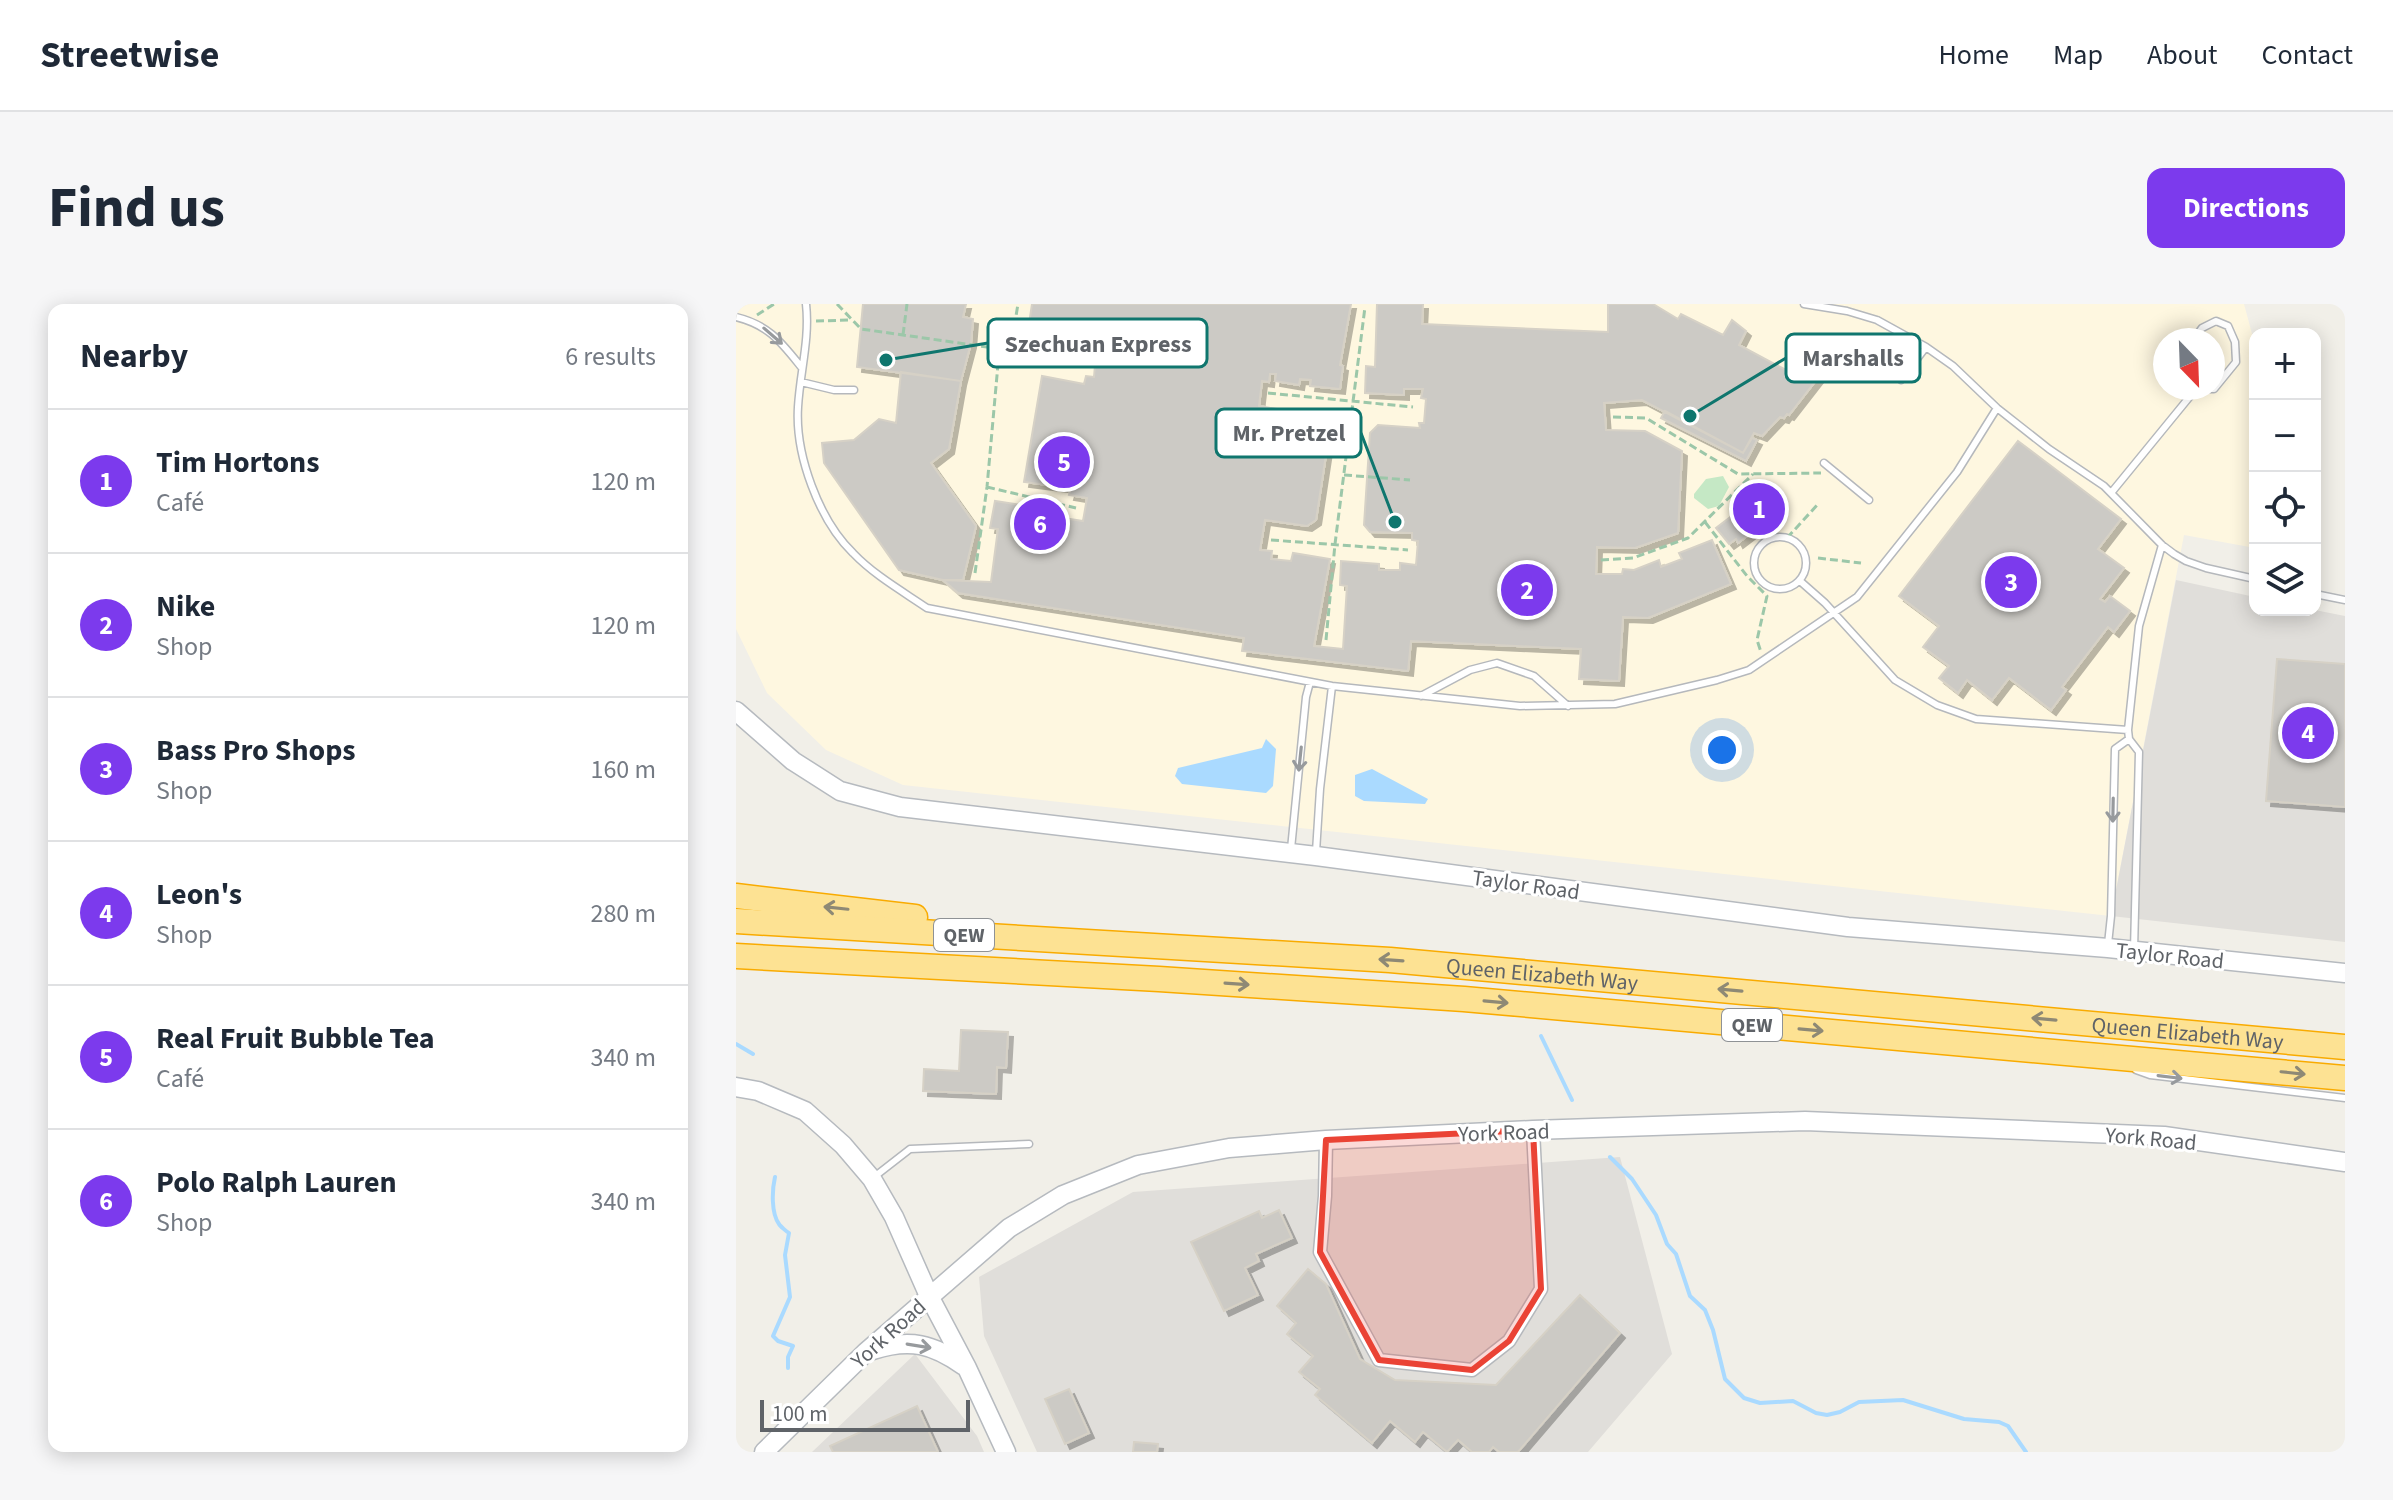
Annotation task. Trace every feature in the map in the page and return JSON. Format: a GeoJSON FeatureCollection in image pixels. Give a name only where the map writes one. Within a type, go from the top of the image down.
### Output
{"type":"FeatureCollection","features":[{"type":"Feature","properties":{"kind":"highway"},"geometry":{"type":"LineString","coordinates":[[736,896],[1191,948]]}},
{"type":"Feature","properties":{"kind":"highway","name":"Queen Elizabeth Way"},"geometry":{"type":"LineString","coordinates":[[736,921],[1390,960],[2345,1047]]}},
{"type":"Feature","properties":{"kind":"highway","name":"Queen Elizabeth Way"},"geometry":{"type":"LineString","coordinates":[[736,956],[1464,999],[2345,1078]]}},
{"type":"Feature","properties":{"kind":"highway"},"geometry":{"type":"LineString","coordinates":[[736,972],[1159,979]]}},
{"type":"Feature","properties":{"kind":"main road","name":"Taylor Road"},"geometry":{"type":"LineString","coordinates":[[736,711],[793,761],[840,791],[900,807],[1316,856],[1848,927],[2108,948],[2345,973]]}},
{"type":"Feature","properties":{"kind":"main road"},"geometry":{"type":"LineString","coordinates":[[736,1087],[758,1091],[805,1111],[843,1145],[872,1179],[894,1217],[1006,1452]]}},
{"type":"Feature","properties":{"kind":"main road","name":"York Road"},"geometry":{"type":"LineString","coordinates":[[764,1452],[866,1352],[1009,1228],[1063,1195],[1138,1165],[1229,1148],[1533,1130],[1805,1121],[2164,1136],[2345,1162]]}},
{"type":"Feature","properties":{"kind":"main road"},"geometry":{"type":"LineString","coordinates":[[866,1352],[892,1344],[919,1344],[945,1352],[967,1368]]}},
{"type":"Feature","properties":{"kind":"street"},"geometry":{"type":"LineString","coordinates":[[1326,1140],[1320,1252],[1379,1360],[1472,1370],[1509,1341],[1541,1289],[1533,1130]]}},
{"type":"Feature","properties":{"kind":"lane"},"geometry":{"type":"LineString","coordinates":[[806,304],[808,336],[798,411],[803,455],[814,492],[839,536],[853,553],[927,608],[1332,686],[1520,706],[1615,704],[1749,670],[1857,597],[1957,472],[1997,408]]}},
{"type":"Feature","properties":{"kind":"lane"},"geometry":{"type":"LineString","coordinates":[[1804,304],[1877,320],[1926,347],[1953,366],[1997,408],[2111,493],[2162,545],[2186,561],[2249,577]]}},
{"type":"Feature","properties":{"kind":"lane"},"geometry":{"type":"LineString","coordinates":[[736,317],[753,321],[772,333],[802,368]]}},
{"type":"Feature","properties":{"kind":"lane"},"geometry":{"type":"LineString","coordinates":[[2202,328],[2216,321],[2228,326],[2235,342],[2236,362],[2225,376]]}},
{"type":"Feature","properties":{"kind":"lane"},"geometry":{"type":"LineString","coordinates":[[1901,380],[1926,347]]}},
{"type":"Feature","properties":{"kind":"lane"},"geometry":{"type":"LineString","coordinates":[[801,382],[834,390],[854,390]]}},
{"type":"Feature","properties":{"kind":"lane"},"geometry":{"type":"LineString","coordinates":[[2111,493],[2185,400]]}},
{"type":"Feature","properties":{"kind":"lane"},"geometry":{"type":"LineString","coordinates":[[1824,463],[1869,500]]}},
{"type":"Feature","properties":{"kind":"lane"},"geometry":{"type":"LineString","coordinates":[[1772,538],[1787,538],[1802,548],[1807,565],[1800,581],[1786,589],[1770,588],[1758,578],[1754,562],[1759,548],[1772,538]]}},
{"type":"Feature","properties":{"kind":"lane"},"geometry":{"type":"LineString","coordinates":[[2134,951],[2139,752],[2129,739],[2128,730],[2139,626],[2162,545]]}},
{"type":"Feature","properties":{"kind":"lane"},"geometry":{"type":"LineString","coordinates":[[1800,581],[1825,603],[1895,680],[1937,705],[1976,719],[2128,730]]}},
{"type":"Feature","properties":{"kind":"lane"},"geometry":{"type":"LineString","coordinates":[[2321,595],[2345,600]]}},
{"type":"Feature","properties":{"kind":"lane"},"geometry":{"type":"LineString","coordinates":[[1419,697],[1470,670],[1497,663],[1534,676],[1568,706]]}},
{"type":"Feature","properties":{"kind":"lane"},"geometry":{"type":"LineString","coordinates":[[1290,853],[1310,682]]}},
{"type":"Feature","properties":{"kind":"lane"},"geometry":{"type":"LineString","coordinates":[[1316,856],[1332,686]]}},
{"type":"Feature","properties":{"kind":"lane"},"geometry":{"type":"LineString","coordinates":[[2108,948],[2115,749],[2129,739]]}},
{"type":"Feature","properties":{"kind":"lane"},"geometry":{"type":"LineString","coordinates":[[2095,1055],[2150,1075],[2345,1098]]}},
{"type":"Feature","properties":{"kind":"lane"},"geometry":{"type":"LineString","coordinates":[[872,1179],[910,1149],[1029,1144]]}},
{"type":"Feature","properties":{"kind":"path"},"geometry":{"type":"LineString","coordinates":[[755,315],[774,304]]}},
{"type":"Feature","properties":{"kind":"path"},"geometry":{"type":"LineString","coordinates":[[837,304],[861,329],[1082,365]]}},
{"type":"Feature","properties":{"kind":"path"},"geometry":{"type":"LineString","coordinates":[[903,335],[907,304]]}},
{"type":"Feature","properties":{"kind":"path"},"geometry":{"type":"LineString","coordinates":[[975,573],[1001,351],[1014,328],[1018,304]]}},
{"type":"Feature","properties":{"kind":"path"},"geometry":{"type":"LineString","coordinates":[[1326,640],[1365,307]]}},
{"type":"Feature","properties":{"kind":"path"},"geometry":{"type":"LineString","coordinates":[[808,321],[851,320]]}},
{"type":"Feature","properties":{"kind":"path"},"geometry":{"type":"LineString","coordinates":[[1268,393],[1413,407]]}},
{"type":"Feature","properties":{"kind":"path"},"geometry":{"type":"LineString","coordinates":[[1613,417],[1646,418],[1738,474],[1821,473]]}},
{"type":"Feature","properties":{"kind":"path"},"geometry":{"type":"LineString","coordinates":[[1601,560],[1633,558],[1688,538],[1753,474]]}},
{"type":"Feature","properties":{"kind":"path"},"geometry":{"type":"LineString","coordinates":[[1344,475],[1410,480]]}},
{"type":"Feature","properties":{"kind":"path"},"geometry":{"type":"LineString","coordinates":[[987,487],[1076,508]]}},
{"type":"Feature","properties":{"kind":"path"},"geometry":{"type":"LineString","coordinates":[[1787,538],[1819,503]]}},
{"type":"Feature","properties":{"kind":"path"},"geometry":{"type":"LineString","coordinates":[[1705,522],[1747,576],[1767,596],[1757,640],[1764,659]]}},
{"type":"Feature","properties":{"kind":"path"},"geometry":{"type":"LineString","coordinates":[[1271,540],[1408,550]]}},
{"type":"Feature","properties":{"kind":"path"},"geometry":{"type":"LineString","coordinates":[[1818,558],[1861,563]]}},
{"type":"Feature","properties":{"kind":"path"},"geometry":{"type":"LineString","coordinates":[[1747,576],[1755,570]]}},
{"type":"Feature","properties":{"kind":"highlighted area"},"geometry":{"type":"Polygon","coordinates":[[[1533,1130],[1541,1289],[1509,1341],[1472,1370],[1379,1360],[1320,1252],[1326,1140],[1533,1130]]]}},
{"type":"Feature","properties":{"kind":"shaded area"},"geometry":{"type":"Polygon","coordinates":[[[736,304],[2244,304],[2250,328],[2249,547],[2184,535],[2111,916],[903,785],[826,750],[767,693],[736,629],[736,304]]]}},
{"type":"Feature","properties":{"kind":"shaded area"},"geometry":{"type":"Polygon","coordinates":[[[2176,580],[2249,596],[2249,616],[2321,616],[2321,611],[2345,616],[2345,942],[2111,916],[2176,580]]]}},
{"type":"Feature","properties":{"kind":"shaded area"},"geometry":{"type":"Polygon","coordinates":[[[1620,1157],[1672,1354],[1588,1452],[1037,1452],[984,1336],[979,1277],[1133,1192],[1620,1157]]]}},
{"type":"Feature","properties":{"kind":"shaded area"},"geometry":{"type":"Polygon","coordinates":[[[915,1354],[977,1436],[984,1452],[812,1452],[915,1354]]]}},
{"type":"Feature","properties":{"kind":"green space"},"geometry":{"type":"Polygon","coordinates":[[[1723,476],[1729,487],[1719,506],[1708,509],[1694,498],[1706,479],[1723,476]]]}},
{"type":"Feature","properties":{"kind":"water"},"geometry":{"type":"Polygon","coordinates":[[[1266,739],[1276,749],[1273,786],[1266,793],[1182,784],[1175,776],[1178,768],[1262,748],[1266,739]]]}},
{"type":"Feature","properties":{"kind":"water"},"geometry":{"type":"Polygon","coordinates":[[[1372,769],[1428,799],[1425,804],[1364,801],[1355,796],[1355,775],[1372,769]]]}},
{"type":"Feature","properties":{"kind":"building"},"geometry":{"type":"Polygon","coordinates":[[[863,304],[966,304],[963,317],[973,319],[971,343],[961,381],[857,367],[863,304]]]}},
{"type":"Feature","properties":{"kind":"building"},"geometry":{"type":"Polygon","coordinates":[[[1032,304],[1351,304],[1340,365],[1343,366],[1340,389],[1310,386],[1311,380],[1300,379],[1299,385],[1275,381],[1276,374],[1270,374],[1269,382],[1262,381],[1259,406],[1283,410],[1281,415],[1323,421],[1330,429],[1316,520],[1307,526],[1265,520],[1260,550],[1272,551],[1271,559],[1291,561],[1293,553],[1330,559],[1314,646],[1343,649],[1347,586],[1340,585],[1341,561],[1379,564],[1379,570],[1400,570],[1400,563],[1416,565],[1418,541],[1412,540],[1412,533],[1370,532],[1364,525],[1370,433],[1378,425],[1420,428],[1419,423],[1424,423],[1426,399],[1421,398],[1423,389],[1404,389],[1404,395],[1365,393],[1366,366],[1375,367],[1377,304],[1423,304],[1422,324],[1608,332],[1608,304],[1653,304],[1678,319],[1681,314],[1723,335],[1732,320],[1746,331],[1739,345],[1786,370],[1792,359],[1824,370],[1789,415],[1780,417],[1762,436],[1754,433],[1743,453],[1642,400],[1604,403],[1606,430],[1645,431],[1682,451],[1678,533],[1635,548],[1597,547],[1596,574],[1622,574],[1623,569],[1634,570],[1659,560],[1661,567],[1682,559],[1679,553],[1712,540],[1731,584],[1648,618],[1623,617],[1619,681],[1579,679],[1581,649],[1411,641],[1408,671],[1242,651],[1244,638],[958,593],[943,580],[991,582],[998,529],[990,528],[995,501],[1034,507],[1031,513],[1083,521],[1087,498],[1069,495],[1071,488],[1024,482],[1042,376],[1084,384],[1086,376],[1094,377],[1096,353],[1056,346],[1055,354],[1018,348],[1021,322],[1029,324],[1032,304]]]}},
{"type":"Feature","properties":{"kind":"building"},"geometry":{"type":"Polygon","coordinates":[[[901,372],[961,381],[949,449],[931,463],[976,526],[963,580],[943,580],[899,570],[824,463],[822,443],[854,440],[879,419],[896,423],[901,372]]]}},
{"type":"Feature","properties":{"kind":"building"},"geometry":{"type":"Polygon","coordinates":[[[1665,411],[1743,453],[1752,438],[1757,440],[1746,461],[1661,418],[1665,411]]]}},
{"type":"Feature","properties":{"kind":"building"},"geometry":{"type":"Polygon","coordinates":[[[2018,441],[2121,519],[2098,549],[2124,568],[2100,599],[2105,602],[2110,596],[2130,611],[2114,632],[2108,627],[2062,687],[2066,690],[2051,710],[2009,678],[1992,700],[1967,680],[1958,693],[1939,678],[1949,666],[1923,647],[1939,626],[1899,596],[2018,441]]]}},
{"type":"Feature","properties":{"kind":"building"},"geometry":{"type":"Polygon","coordinates":[[[1762,493],[1774,509],[1765,516],[1768,520],[1738,543],[1736,539],[1729,544],[1716,528],[1762,493]]]}},
{"type":"Feature","properties":{"kind":"building"},"geometry":{"type":"Polygon","coordinates":[[[2277,659],[2345,664],[2345,807],[2266,801],[2277,659]]]}},
{"type":"Feature","properties":{"kind":"building"},"geometry":{"type":"Polygon","coordinates":[[[961,1030],[1008,1032],[1006,1068],[997,1067],[996,1094],[923,1091],[924,1069],[959,1071],[961,1030]]]}},
{"type":"Feature","properties":{"kind":"building"},"geometry":{"type":"Polygon","coordinates":[[[1279,1210],[1292,1238],[1256,1254],[1259,1261],[1245,1268],[1258,1295],[1224,1311],[1191,1242],[1259,1211],[1262,1218],[1279,1210]]]}},
{"type":"Feature","properties":{"kind":"building"},"geometry":{"type":"Polygon","coordinates":[[[1308,1269],[1326,1284],[1360,1359],[1395,1380],[1496,1385],[1580,1295],[1620,1333],[1518,1452],[1499,1452],[1493,1447],[1489,1452],[1472,1452],[1458,1440],[1447,1452],[1423,1432],[1415,1442],[1390,1421],[1372,1443],[1315,1395],[1320,1389],[1299,1372],[1313,1356],[1287,1334],[1296,1323],[1277,1306],[1308,1269]]]}},
{"type":"Feature","properties":{"kind":"building"},"geometry":{"type":"Polygon","coordinates":[[[1069,1389],[1089,1433],[1065,1444],[1045,1399],[1069,1389]]]}},
{"type":"Feature","properties":{"kind":"building"},"geometry":{"type":"Polygon","coordinates":[[[917,1406],[938,1452],[833,1452],[830,1446],[917,1406]]]}},
{"type":"Feature","properties":{"kind":"building"},"geometry":{"type":"Polygon","coordinates":[[[1134,1442],[1158,1444],[1157,1452],[1133,1452],[1134,1442]]]}},
{"type":"Feature","properties":{"kind":"waterway"},"geometry":{"type":"LineString","coordinates":[[1541,1036],[1572,1100]]}},
{"type":"Feature","properties":{"kind":"waterway"},"geometry":{"type":"LineString","coordinates":[[736,1044],[753,1054]]}},
{"type":"Feature","properties":{"kind":"waterway"},"geometry":{"type":"LineString","coordinates":[[1610,1157],[1632,1179],[1656,1215],[1667,1244],[1676,1254],[1690,1296],[1705,1310],[1725,1379],[1744,1398],[1760,1403],[1793,1401],[1827,1415],[1859,1402],[1903,1400],[1964,1419],[1999,1422],[2008,1426],[2026,1452]]}},
{"type":"Feature","properties":{"kind":"waterway"},"geometry":{"type":"LineString","coordinates":[[775,1177],[773,1195],[776,1219],[789,1233],[785,1255],[790,1297],[773,1336],[793,1346],[788,1357],[788,1368]]}},
{"type":"Feature","properties":{"kind":"place","name":"Szechuan Express"},"geometry":{"type":"Point","coordinates":[886,360]}},
{"type":"Feature","properties":{"kind":"place","name":"Marshalls"},"geometry":{"type":"Point","coordinates":[1690,416]}},
{"type":"Feature","properties":{"kind":"place","name":"Real Fruit Bubble Tea"},"geometry":{"type":"Point","coordinates":[1064,462]}},
{"type":"Feature","properties":{"kind":"place","name":"Tim Hortons"},"geometry":{"type":"Point","coordinates":[1759,509]}},
{"type":"Feature","properties":{"kind":"place","name":"Mr. Pretzel"},"geometry":{"type":"Point","coordinates":[1395,522]}},
{"type":"Feature","properties":{"kind":"place","name":"Polo Ralph Lauren"},"geometry":{"type":"Point","coordinates":[1040,524]}},
{"type":"Feature","properties":{"kind":"place","name":"Bass Pro Shops"},"geometry":{"type":"Point","coordinates":[2011,582]}},
{"type":"Feature","properties":{"kind":"place","name":"Nike"},"geometry":{"type":"Point","coordinates":[1527,590]}},
{"type":"Feature","properties":{"kind":"place","name":"Leon's"},"geometry":{"type":"Point","coordinates":[2308,733]}}]}
